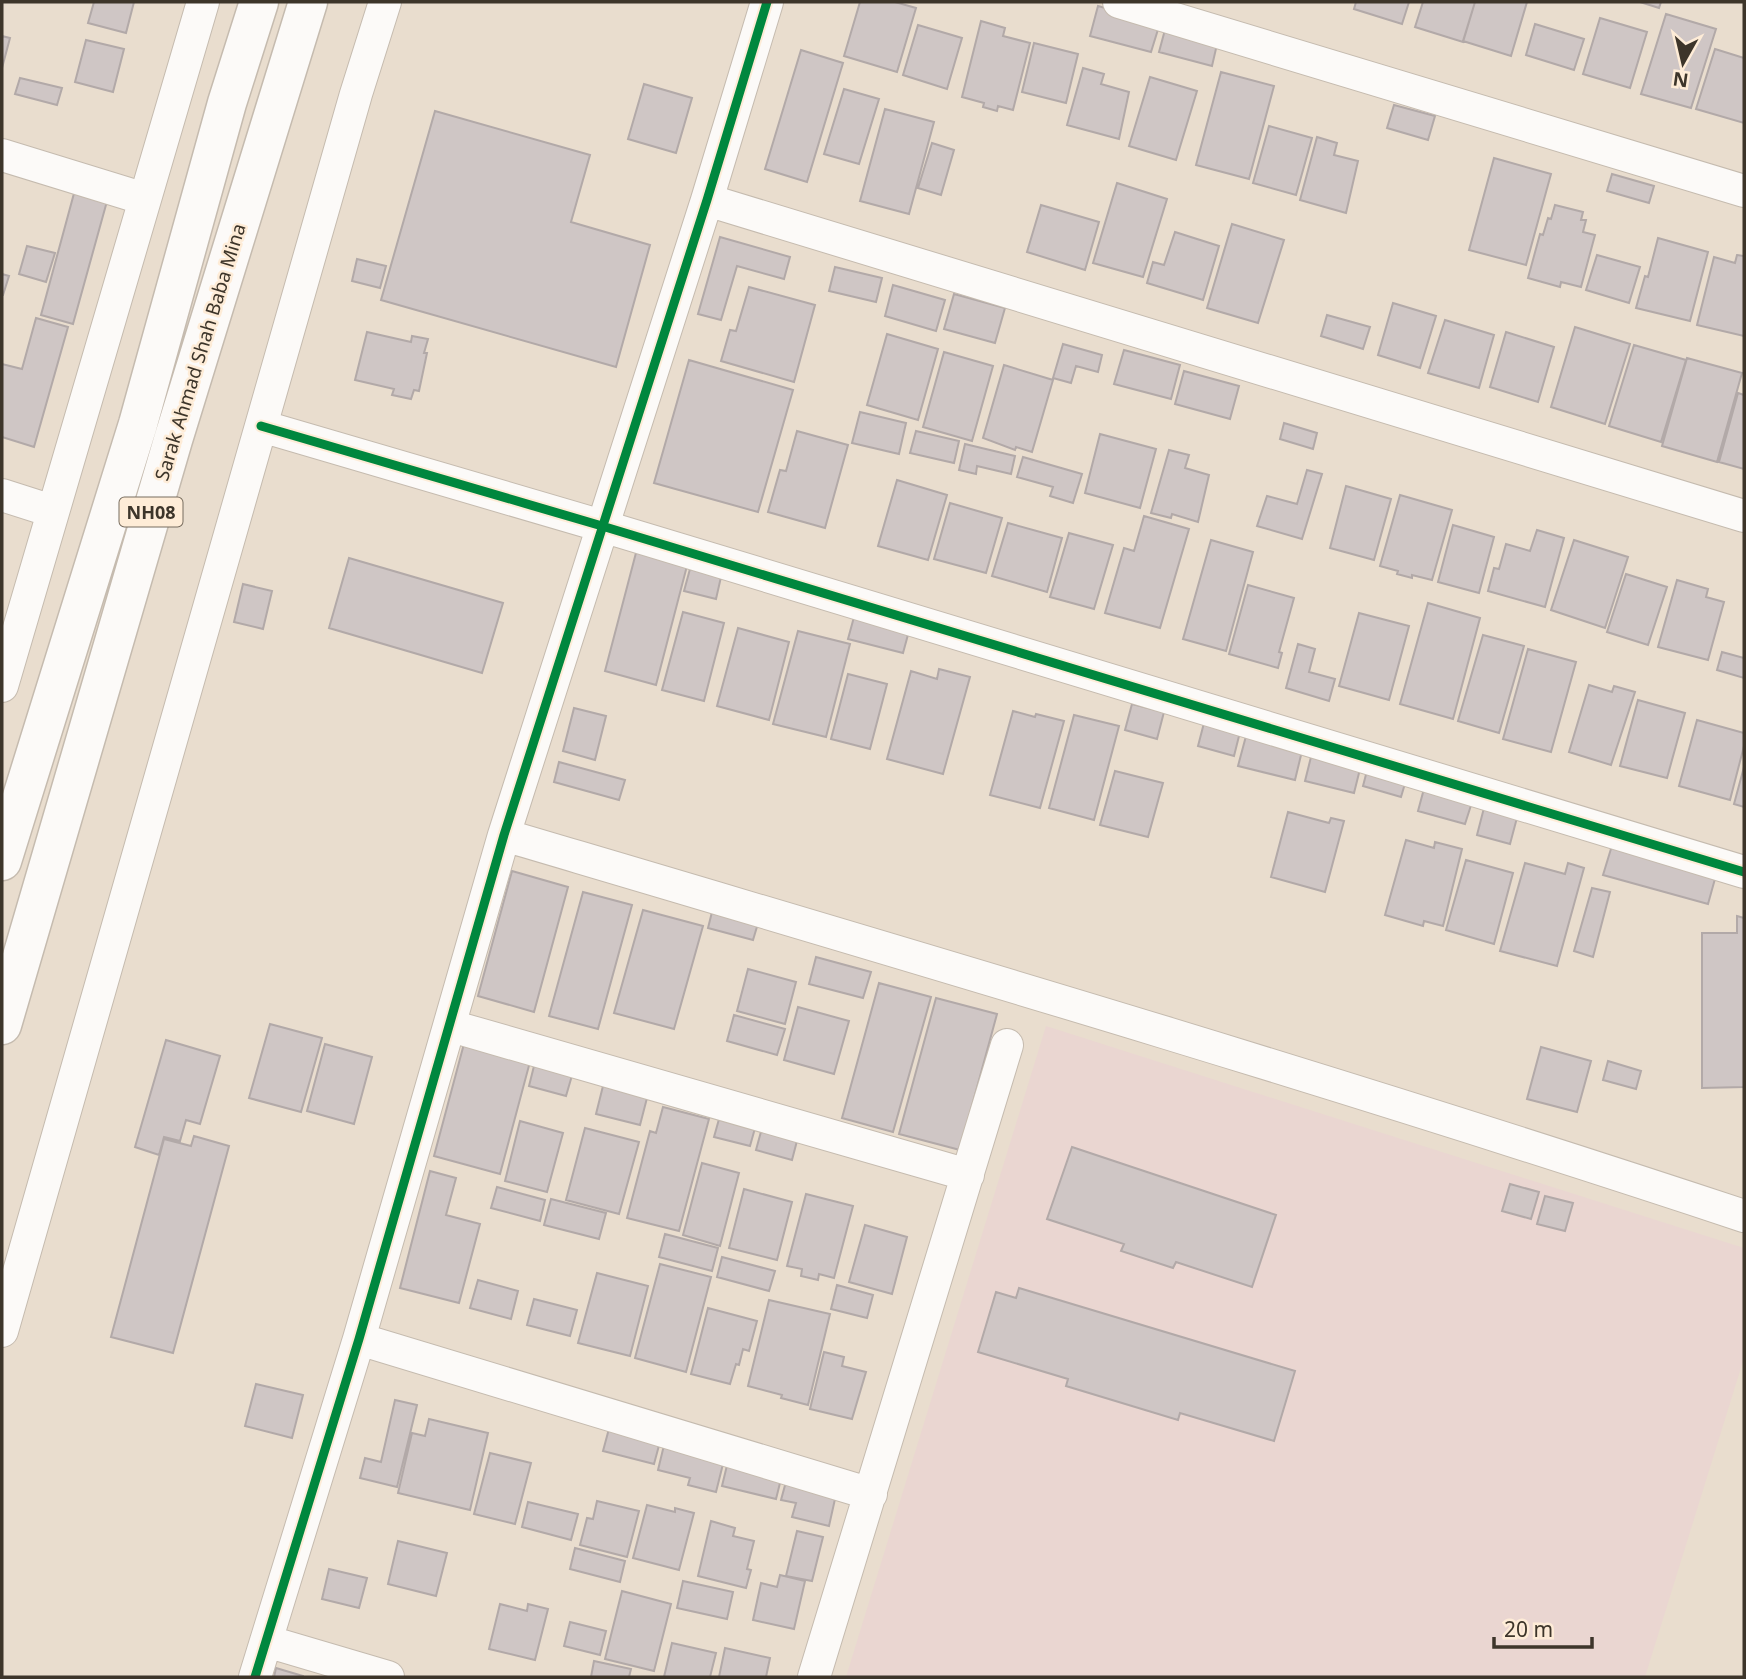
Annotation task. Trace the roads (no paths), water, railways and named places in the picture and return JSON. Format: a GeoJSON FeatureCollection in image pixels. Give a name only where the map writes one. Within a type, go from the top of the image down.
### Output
{"type":"FeatureCollection","features":[{"type":"Feature","properties":{"kind":"highway","name":"NH08"},"geometry":{"type":"LineString","coordinates":[[2,861],[138,424],[224,116],[259,2]]}},
{"type":"Feature","properties":{"kind":"highway","name":"Sarak Ahmad Shah Baba Mina"},"geometry":{"type":"LineString","coordinates":[[2,1025],[173,440],[308,2]]}},
{"type":"Feature","properties":{"kind":"street"},"geometry":{"type":"LineString","coordinates":[[4,670],[203,2]]}},
{"type":"Feature","properties":{"kind":"street"},"geometry":{"type":"LineString","coordinates":[[2,1331],[356,94],[385,2]]}},
{"type":"Feature","properties":{"kind":"street"},"geometry":{"type":"LineString","coordinates":[[255,1677],[359,1339],[504,835],[767,2]]}},
{"type":"Feature","properties":{"kind":"street"},"geometry":{"type":"LineString","coordinates":[[1119,2],[1744,191]]}},
{"type":"Feature","properties":{"kind":"street"},"geometry":{"type":"LineString","coordinates":[[2,155],[145,199]]}},
{"type":"Feature","properties":{"kind":"street"},"geometry":{"type":"LineString","coordinates":[[706,200],[1744,516]]}},
{"type":"Feature","properties":{"kind":"street"},"geometry":{"type":"LineString","coordinates":[[261,426],[602,526],[1744,872]]}},
{"type":"Feature","properties":{"kind":"street"},"geometry":{"type":"LineString","coordinates":[[2,495],[52,511]]}},
{"type":"Feature","properties":{"kind":"street"},"geometry":{"type":"LineString","coordinates":[[504,835],[1034,992],[1520,1142],[1744,1216]]}},
{"type":"Feature","properties":{"kind":"street"},"geometry":{"type":"LineString","coordinates":[[451,1026],[968,1175]]}},
{"type":"Feature","properties":{"kind":"street"},"geometry":{"type":"LineString","coordinates":[[814,1677],[1007,1045]]}},
{"type":"Feature","properties":{"kind":"street"},"geometry":{"type":"LineString","coordinates":[[359,1339],[871,1494]]}},
{"type":"Feature","properties":{"kind":"street"},"geometry":{"type":"LineString","coordinates":[[266,1641],[388,1677]]}}]}
